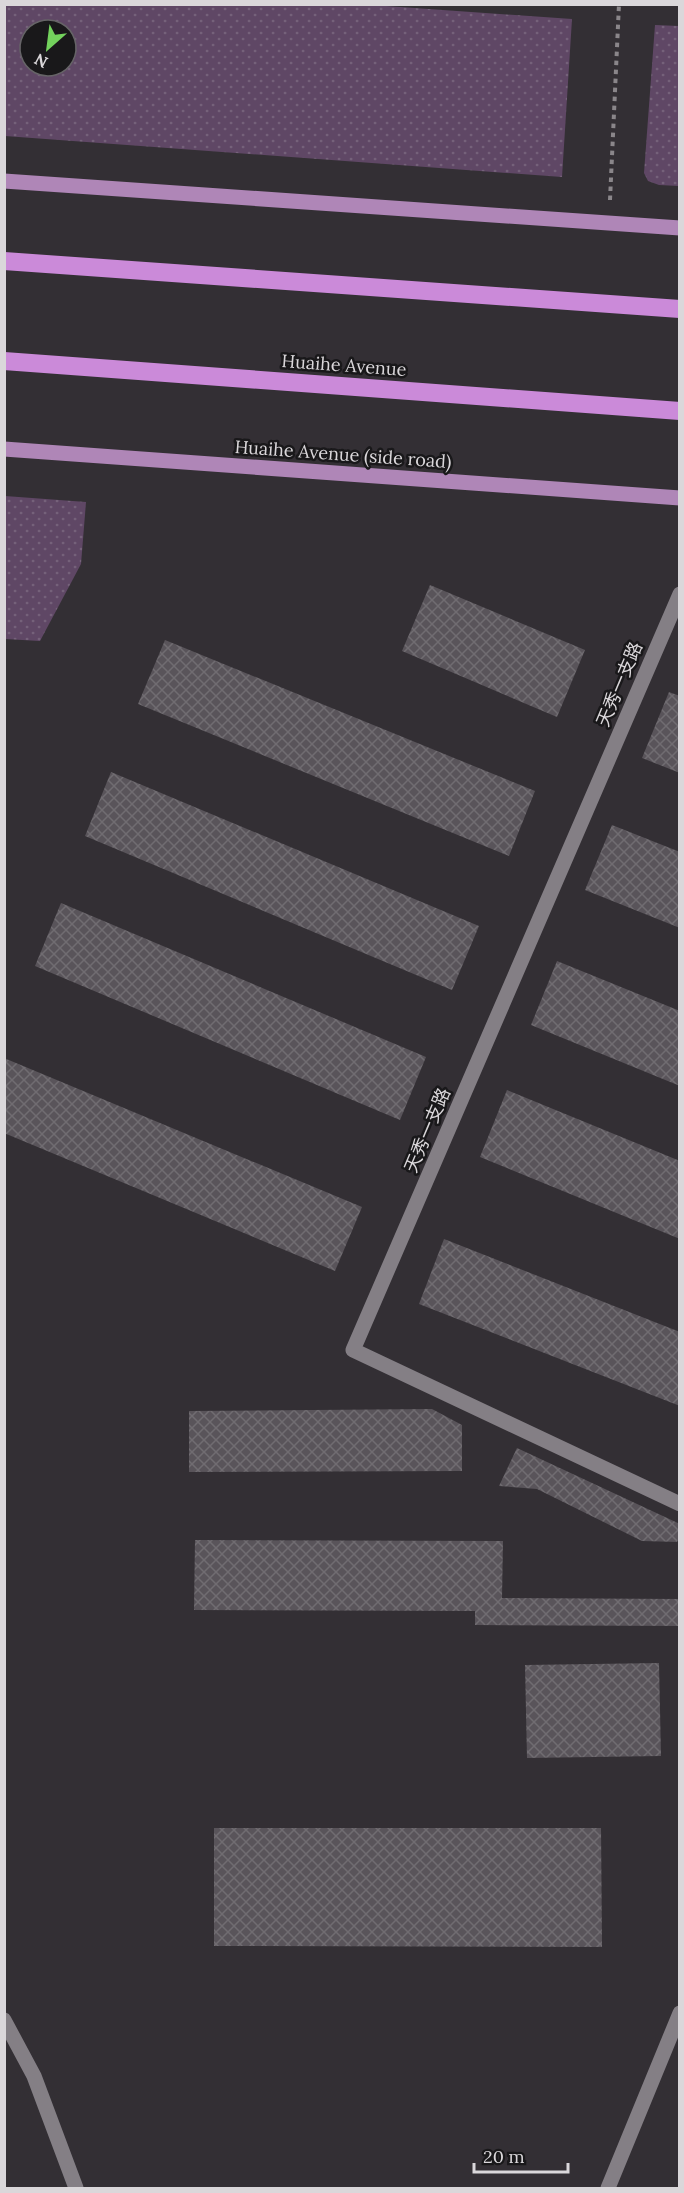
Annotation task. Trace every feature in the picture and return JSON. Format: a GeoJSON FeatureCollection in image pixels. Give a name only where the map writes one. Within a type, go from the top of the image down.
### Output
{"type":"FeatureCollection","features":[{"type":"Feature","properties":{"kind":"highway"},"geometry":{"type":"LineString","coordinates":[[4,261],[680,309]]}},
{"type":"Feature","properties":{"kind":"highway","name":"Huaihe Avenue"},"geometry":{"type":"LineString","coordinates":[[4,361],[680,411]]}},
{"type":"Feature","properties":{"kind":"main road"},"geometry":{"type":"LineString","coordinates":[[4,181],[680,228]]}},
{"type":"Feature","properties":{"kind":"main road","name":"Huaihe Avenue (side road)"},"geometry":{"type":"LineString","coordinates":[[4,449],[680,498]]}},
{"type":"Feature","properties":{"kind":"street","name":"天秀一支路"},"geometry":{"type":"LineString","coordinates":[[680,594],[353,1350],[680,1504]]}},
{"type":"Feature","properties":{"kind":"street"},"geometry":{"type":"LineString","coordinates":[[608,2188],[680,2013]]}},
{"type":"Feature","properties":{"kind":"street"},"geometry":{"type":"LineString","coordinates":[[4,2020],[34,2076],[76,2188]]}},
{"type":"Feature","properties":{"kind":"path"},"geometry":{"type":"LineString","coordinates":[[609,222],[620,4]]}},
{"type":"Feature","properties":{"kind":"shaded area"},"geometry":{"type":"Polygon","coordinates":[[[5,5],[372,5],[572,19],[562,177],[5,136],[5,5]]]}},
{"type":"Feature","properties":{"kind":"shaded area"},"geometry":{"type":"Polygon","coordinates":[[[655,25],[679,26],[679,186],[659,185],[648,181],[644,173],[655,25]]]}},
{"type":"Feature","properties":{"kind":"shaded area"},"geometry":{"type":"Polygon","coordinates":[[[5,496],[86,502],[81,564],[40,641],[5,639],[5,496]]]}},
{"type":"Feature","properties":{"kind":"building"},"geometry":{"type":"Polygon","coordinates":[[[430,585],[585,650],[557,717],[402,651],[430,585]]]}},
{"type":"Feature","properties":{"kind":"building"},"geometry":{"type":"Polygon","coordinates":[[[165,640],[535,791],[509,856],[138,704],[165,640]]]}},
{"type":"Feature","properties":{"kind":"building"},"geometry":{"type":"Polygon","coordinates":[[[669,692],[680,696],[680,773],[642,758],[669,692]]]}},
{"type":"Feature","properties":{"kind":"building"},"geometry":{"type":"Polygon","coordinates":[[[111,772],[479,926],[452,990],[85,836],[111,772]]]}},
{"type":"Feature","properties":{"kind":"building"},"geometry":{"type":"Polygon","coordinates":[[[612,825],[680,852],[680,928],[585,890],[612,825]]]}},
{"type":"Feature","properties":{"kind":"building"},"geometry":{"type":"Polygon","coordinates":[[[61,903],[426,1057],[400,1120],[35,966],[61,903]]]}},
{"type":"Feature","properties":{"kind":"building"},"geometry":{"type":"Polygon","coordinates":[[[557,961],[680,1011],[680,1086],[531,1025],[557,961]]]}},
{"type":"Feature","properties":{"kind":"building"},"geometry":{"type":"Polygon","coordinates":[[[4,1058],[362,1207],[335,1271],[4,1133],[4,1058]]]}},
{"type":"Feature","properties":{"kind":"building"},"geometry":{"type":"Polygon","coordinates":[[[507,1090],[680,1161],[680,1239],[480,1157],[507,1090]]]}},
{"type":"Feature","properties":{"kind":"building"},"geometry":{"type":"Polygon","coordinates":[[[444,1239],[680,1332],[680,1406],[419,1304],[444,1239]]]}},
{"type":"Feature","properties":{"kind":"building"},"geometry":{"type":"Polygon","coordinates":[[[432,1409],[462,1425],[462,1471],[189,1472],[189,1411],[432,1409]]]}},
{"type":"Feature","properties":{"kind":"building"},"geometry":{"type":"Polygon","coordinates":[[[517,1448],[680,1524],[680,1536],[677,1542],[642,1541],[537,1489],[499,1486],[517,1448]]]}},
{"type":"Feature","properties":{"kind":"building"},"geometry":{"type":"Polygon","coordinates":[[[195,1540],[503,1541],[502,1598],[680,1599],[680,1626],[475,1625],[475,1611],[194,1610],[195,1540]]]}},
{"type":"Feature","properties":{"kind":"building"},"geometry":{"type":"Polygon","coordinates":[[[659,1663],[661,1756],[527,1758],[525,1665],[659,1663]]]}},
{"type":"Feature","properties":{"kind":"building"},"geometry":{"type":"Polygon","coordinates":[[[214,1828],[601,1828],[602,1947],[214,1946],[214,1828]]]}}]}
